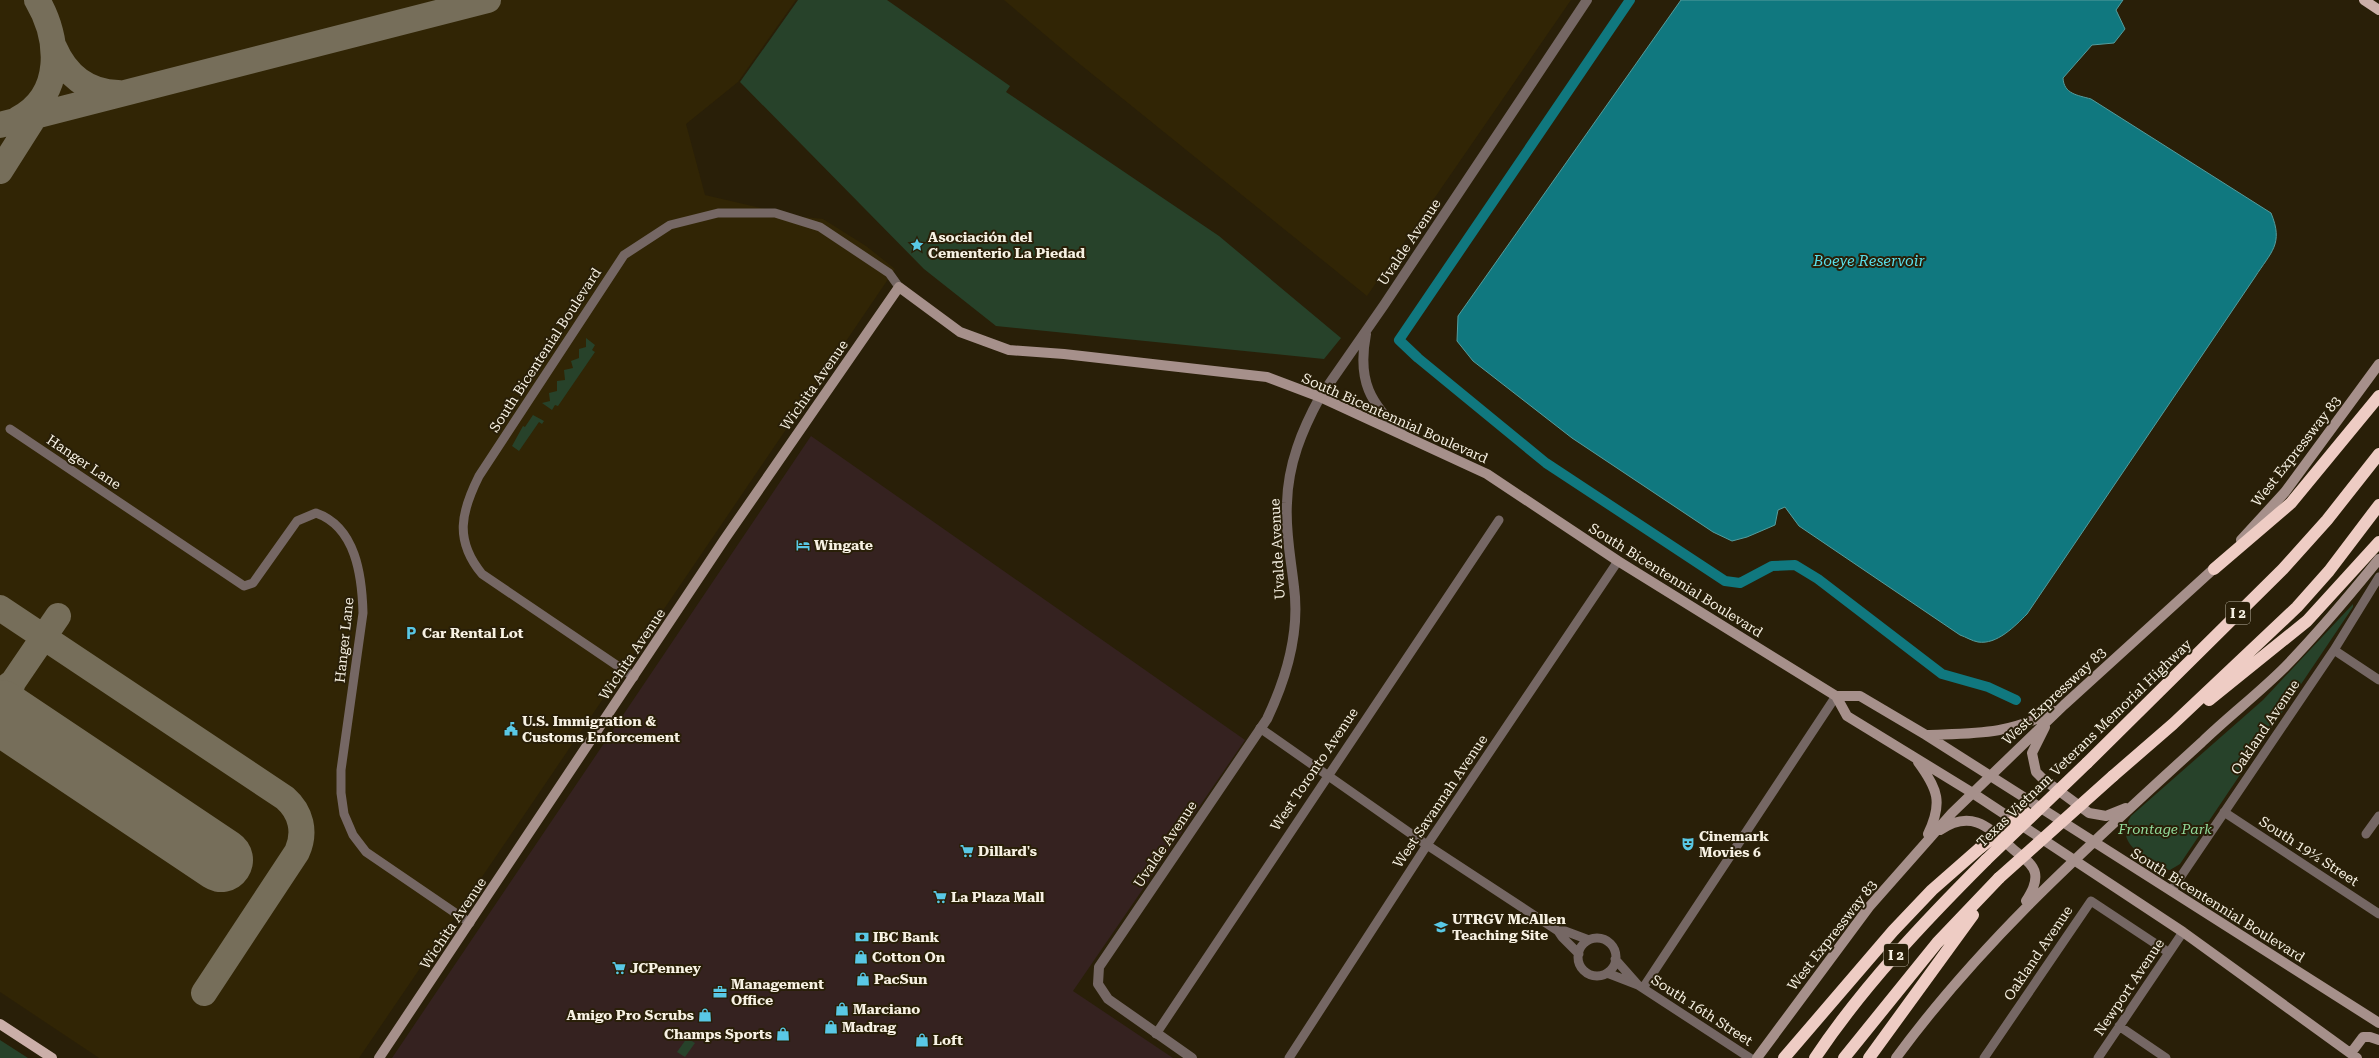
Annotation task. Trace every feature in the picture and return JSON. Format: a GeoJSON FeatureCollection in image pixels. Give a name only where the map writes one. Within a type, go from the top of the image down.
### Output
{"type":"FeatureCollection","features":[{"type":"Feature","properties":{"kind":"highway"},"geometry":{"type":"LineString","coordinates":[[2214,569],[2292,503],[2379,396]]}},
{"type":"Feature","properties":{"kind":"highway","name":"Texas Vietnam Veterans Memorial Highway"},"geometry":{"type":"LineString","coordinates":[[1815,1058],[1830,1035],[1922,924],[1986,860],[2088,763],[2283,569],[2327,520],[2379,454]]}},
{"type":"Feature","properties":{"kind":"highway","name":"I 2"},"geometry":{"type":"LineString","coordinates":[[1844,1058],[1937,943],[1999,878],[2173,724],[2297,607],[2329,571],[2379,505]]}},
{"type":"Feature","properties":{"kind":"highway"},"geometry":{"type":"LineString","coordinates":[[2141,751],[2307,621],[2379,542]]}},
{"type":"Feature","properties":{"kind":"highway"},"geometry":{"type":"LineString","coordinates":[[1784,1058],[1893,931],[1932,890],[1981,847],[2088,763]]}},
{"type":"Feature","properties":{"kind":"highway"},"geometry":{"type":"LineString","coordinates":[[1869,1058],[1999,878]]}},
{"type":"Feature","properties":{"kind":"main road"},"geometry":{"type":"LineString","coordinates":[[2364,0],[2379,10]]}},
{"type":"Feature","properties":{"kind":"main road","name":"South Bicentennial Boulevard"},"geometry":{"type":"LineString","coordinates":[[899,287],[960,332],[1009,350],[1064,354],[1268,377],[1320,397],[1487,474],[1618,561],[1836,696],[1847,716],[1971,792],[2183,932],[2352,1056]]}},
{"type":"Feature","properties":{"kind":"main road","name":"Wichita Avenue"},"geometry":{"type":"LineString","coordinates":[[379,1058],[732,529],[899,287]]}},
{"type":"Feature","properties":{"kind":"main road","name":"West Expressway 83"},"geometry":{"type":"LineString","coordinates":[[1758,1058],[1838,946],[1869,906],[1971,792],[2064,705],[2214,569],[2285,492],[2379,364]]}},
{"type":"Feature","properties":{"kind":"main road"},"geometry":{"type":"LineString","coordinates":[[1896,1058],[1941,1000],[2018,915],[2093,842],[2285,667],[2379,559]]}},
{"type":"Feature","properties":{"kind":"main road","name":"South Bicentennial Boulevard"},"geometry":{"type":"LineString","coordinates":[[1836,696],[1860,696],[1926,735],[2379,1023]]}},
{"type":"Feature","properties":{"kind":"main road"},"geometry":{"type":"LineString","coordinates":[[1926,735],[1987,733],[2009,730],[2032,722],[2064,705]]}},
{"type":"Feature","properties":{"kind":"main road"},"geometry":{"type":"LineString","coordinates":[[2050,719],[2032,753],[2036,772],[2043,779],[2095,815],[2106,816],[2113,814],[2135,803]]}},
{"type":"Feature","properties":{"kind":"main road"},"geometry":{"type":"LineString","coordinates":[[1915,757],[1934,786],[1938,800],[1934,822],[1919,851]]}},
{"type":"Feature","properties":{"kind":"main road"},"geometry":{"type":"LineString","coordinates":[[1932,836],[1958,821],[1974,821],[1992,830],[2033,867],[2036,879],[2032,891],[2018,915]]}},
{"type":"Feature","properties":{"kind":"main road"},"geometry":{"type":"LineString","coordinates":[[0,1024],[52,1058]]}},
{"type":"Feature","properties":{"kind":"main road"},"geometry":{"type":"LineString","coordinates":[[2352,1056],[2363,1037],[2370,1037],[2379,1040]]}},
{"type":"Feature","properties":{"kind":"street","name":"Uvalde Avenue"},"geometry":{"type":"LineString","coordinates":[[1156,1034],[1108,1000],[1098,984],[1097,974],[1102,960],[1260,728],[1277,698],[1290,654],[1293,632],[1294,588],[1289,551],[1287,503],[1296,448],[1320,397],[1367,330],[1587,0]]}},
{"type":"Feature","properties":{"kind":"street","name":"South Bicentenial Boulevard"},"geometry":{"type":"LineString","coordinates":[[634,677],[482,574],[468,552],[463,533],[465,508],[479,476],[624,255],[670,225],[718,213],[775,213],[820,227],[889,273],[899,287]]}},
{"type":"Feature","properties":{"kind":"street"},"geometry":{"type":"LineString","coordinates":[[1367,330],[1363,352],[1364,376],[1370,396],[1387,418],[1405,436]]}},
{"type":"Feature","properties":{"kind":"street","name":"Hanger Lane"},"geometry":{"type":"LineString","coordinates":[[10,429],[244,586],[253,583],[297,522],[316,513],[337,524],[345,534],[357,560],[363,588],[363,613],[341,770],[341,794],[344,814],[353,835],[366,852],[470,923]]}},
{"type":"Feature","properties":{"kind":"street","name":"West Toronto Avenue"},"geometry":{"type":"LineString","coordinates":[[1156,1034],[1327,774],[1499,520]]}},
{"type":"Feature","properties":{"kind":"street","name":"West Savannah Avenue"},"geometry":{"type":"LineString","coordinates":[[1289,1058],[1427,845],[1618,561]]}},
{"type":"Feature","properties":{"kind":"street","name":"Oakland Avenue"},"geometry":{"type":"LineString","coordinates":[[2171,891],[2334,650],[2379,576]]}},
{"type":"Feature","properties":{"kind":"street"},"geometry":{"type":"LineString","coordinates":[[2334,650],[2379,680]]}},
{"type":"Feature","properties":{"kind":"street"},"geometry":{"type":"LineString","coordinates":[[1641,986],[1836,696]]}},
{"type":"Feature","properties":{"kind":"street"},"geometry":{"type":"LineString","coordinates":[[1260,728],[1427,845],[1558,931],[1579,954]]}},
{"type":"Feature","properties":{"kind":"street","name":"South 19½ Street"},"geometry":{"type":"LineString","coordinates":[[2224,812],[2379,914]]}},
{"type":"Feature","properties":{"kind":"street"},"geometry":{"type":"LineString","coordinates":[[2366,834],[2379,816]]}},
{"type":"Feature","properties":{"kind":"street","name":"Oakland Avenue"},"geometry":{"type":"LineString","coordinates":[[1984,1058],[2090,901],[2168,952]]}},
{"type":"Feature","properties":{"kind":"street"},"geometry":{"type":"LineString","coordinates":[[1558,931],[1565,931],[1589,940]]}},
{"type":"Feature","properties":{"kind":"street","name":"Newport Avenue"},"geometry":{"type":"LineString","coordinates":[[2098,1058],[2168,952],[2183,932]]}},
{"type":"Feature","properties":{"kind":"street"},"geometry":{"type":"LineString","coordinates":[[1598,938],[1608,942],[1615,951],[1613,967],[1607,973],[1597,976],[1586,972],[1579,963],[1579,954],[1582,945],[1589,940],[1598,938]]}},
{"type":"Feature","properties":{"kind":"street"},"geometry":{"type":"LineString","coordinates":[[1615,959],[1641,986]]}},
{"type":"Feature","properties":{"kind":"street"},"geometry":{"type":"LineString","coordinates":[[1607,973],[1641,986]]}},
{"type":"Feature","properties":{"kind":"street","name":"South 16th Street"},"geometry":{"type":"LineString","coordinates":[[1641,986],[1750,1058]]}},
{"type":"Feature","properties":{"kind":"street"},"geometry":{"type":"LineString","coordinates":[[2119,1026],[2166,1058]]}},
{"type":"Feature","properties":{"kind":"street"},"geometry":{"type":"LineString","coordinates":[[1156,1034],[1192,1058]]}},
{"type":"Feature","properties":{"kind":"shaded area"},"geometry":{"type":"Polygon","coordinates":[[[0,0],[796,0],[738,82],[686,124],[705,195],[795,216],[823,219],[866,246],[895,269],[359,1058],[99,1058],[0,992],[0,0]]]}},
{"type":"Feature","properties":{"kind":"shaded area"},"geometry":{"type":"Polygon","coordinates":[[[1004,0],[1571,0],[1367,296],[1076,61],[1004,0]]]}},
{"type":"Feature","properties":{"kind":"shaded area"},"geometry":{"type":"Polygon","coordinates":[[[811,436],[1245,740],[1073,991],[1173,1058],[392,1058],[811,436]]]}},
{"type":"Feature","properties":{"kind":"green space"},"geometry":{"type":"Polygon","coordinates":[[[798,0],[887,0],[1010,86],[1006,92],[1219,236],[1341,338],[1324,359],[996,326],[924,269],[740,82],[798,0]]]}},
{"type":"Feature","properties":{"kind":"green space"},"geometry":{"type":"Polygon","coordinates":[[[586,338],[595,345],[592,350],[595,352],[558,406],[555,405],[552,410],[542,403],[550,401],[549,393],[557,391],[557,381],[565,380],[564,370],[573,368],[571,361],[579,358],[579,349],[586,347],[586,338]]]}},
{"type":"Feature","properties":{"kind":"green space"},"geometry":{"type":"Polygon","coordinates":[[[533,415],[544,421],[542,424],[539,422],[519,451],[512,446],[523,426],[525,427],[533,415]]]}},
{"type":"Feature","properties":{"kind":"green space","name":"Frontage Park"},"geometry":{"type":"Polygon","coordinates":[[[2353,604],[2353,607],[2180,864],[2170,870],[2164,869],[2133,848],[2128,841],[2126,834],[2126,826],[2131,816],[2263,700],[2353,604]]]}},
{"type":"Feature","properties":{"kind":"green space"},"geometry":{"type":"Polygon","coordinates":[[[687,1038],[695,1043],[685,1057],[677,1052],[687,1038]]]}},
{"type":"Feature","properties":{"kind":"green space"},"geometry":{"type":"Polygon","coordinates":[[[0,1040],[28,1058],[0,1058],[0,1040]]]}},
{"type":"Feature","properties":{"kind":"water","name":"Boeye Reservoir"},"geometry":{"type":"Polygon","coordinates":[[[1681,0],[2123,0],[2116,10],[2125,29],[2114,43],[2092,45],[2063,78],[2066,87],[2072,93],[2091,99],[2271,213],[2275,224],[2276,240],[2271,254],[2027,614],[1999,638],[1992,641],[1978,642],[1960,635],[1799,526],[1785,507],[1778,510],[1775,525],[1747,537],[1732,541],[1713,532],[1572,438],[1473,361],[1457,341],[1458,316],[1681,0]]]}},
{"type":"Feature","properties":{"kind":"waterway"},"geometry":{"type":"LineString","coordinates":[[1630,0],[1399,340],[1418,358],[1546,463],[1725,581],[1740,583],[1772,566],[1795,565],[1818,579],[1942,674],[1988,687],[2016,700]]}},
{"type":"Feature","properties":{"kind":"taxiway"},"geometry":{"type":"LineString","coordinates":[[18,119],[33,109],[44,96],[50,81],[53,65],[53,48],[50,32],[45,15],[37,0]]}},
{"type":"Feature","properties":{"kind":"taxiway"},"geometry":{"type":"LineString","coordinates":[[0,125],[488,0]]}},
{"type":"Feature","properties":{"kind":"taxiway"},"geometry":{"type":"LineString","coordinates":[[54,47],[71,74],[79,80],[97,89],[118,93]]}},
{"type":"Feature","properties":{"kind":"taxiway"},"geometry":{"type":"LineString","coordinates":[[0,171],[40,108]]}},
{"type":"Feature","properties":{"kind":"taxiway"},"geometry":{"type":"LineString","coordinates":[[0,608],[285,798],[295,810],[301,830],[300,845],[297,852],[204,993]]}},
{"type":"Feature","properties":{"kind":"taxiway"},"geometry":{"type":"LineString","coordinates":[[0,692],[13,682],[58,616]]}},
{"type":"Feature","properties":{"kind":"taxiway"},"geometry":{"type":"LineString","coordinates":[[13,682],[10,696],[11,707],[13,713],[24,729]]}},
{"type":"Feature","properties":{"kind":"runway"},"geometry":{"type":"LineString","coordinates":[[0,712],[221,860]]}},
{"type":"Feature","properties":{"kind":"place","name":"Asociación del Cementerio La Piedad"},"geometry":{"type":"Point","coordinates":[917,245]}},
{"type":"Feature","properties":{"kind":"place","name":"Wingate"},"geometry":{"type":"Point","coordinates":[803,545]}},
{"type":"Feature","properties":{"kind":"place","name":"Car Rental Lot"},"geometry":{"type":"Point","coordinates":[411,633]}},
{"type":"Feature","properties":{"kind":"place","name":"U.S. Immigration & Customs Enforcement"},"geometry":{"type":"Point","coordinates":[511,729]}},
{"type":"Feature","properties":{"kind":"place","name":"Cinemark Movies 6"},"geometry":{"type":"Point","coordinates":[1688,844]}},
{"type":"Feature","properties":{"kind":"place","name":"Dillard's"},"geometry":{"type":"Point","coordinates":[967,851]}},
{"type":"Feature","properties":{"kind":"place","name":"La Plaza Mall"},"geometry":{"type":"Point","coordinates":[940,897]}},
{"type":"Feature","properties":{"kind":"place","name":"UTRGV McAllen Teaching Site"},"geometry":{"type":"Point","coordinates":[1441,927]}},
{"type":"Feature","properties":{"kind":"place","name":"IBC Bank"},"geometry":{"type":"Point","coordinates":[862,937]}},
{"type":"Feature","properties":{"kind":"place","name":"Cotton On"},"geometry":{"type":"Point","coordinates":[861,957]}},
{"type":"Feature","properties":{"kind":"place","name":"JCPenney"},"geometry":{"type":"Point","coordinates":[619,968]}},
{"type":"Feature","properties":{"kind":"place","name":"PacSun"},"geometry":{"type":"Point","coordinates":[863,979]}},
{"type":"Feature","properties":{"kind":"place","name":"Management Office"},"geometry":{"type":"Point","coordinates":[720,992]}},
{"type":"Feature","properties":{"kind":"place","name":"Marciano"},"geometry":{"type":"Point","coordinates":[842,1009]}},
{"type":"Feature","properties":{"kind":"place","name":"Amigo Pro Scrubs"},"geometry":{"type":"Point","coordinates":[705,1015]}},
{"type":"Feature","properties":{"kind":"place","name":"Madrag"},"geometry":{"type":"Point","coordinates":[831,1027]}},
{"type":"Feature","properties":{"kind":"place","name":"Champs Sports"},"geometry":{"type":"Point","coordinates":[783,1034]}},
{"type":"Feature","properties":{"kind":"place","name":"Loft"},"geometry":{"type":"Point","coordinates":[922,1040]}}]}
